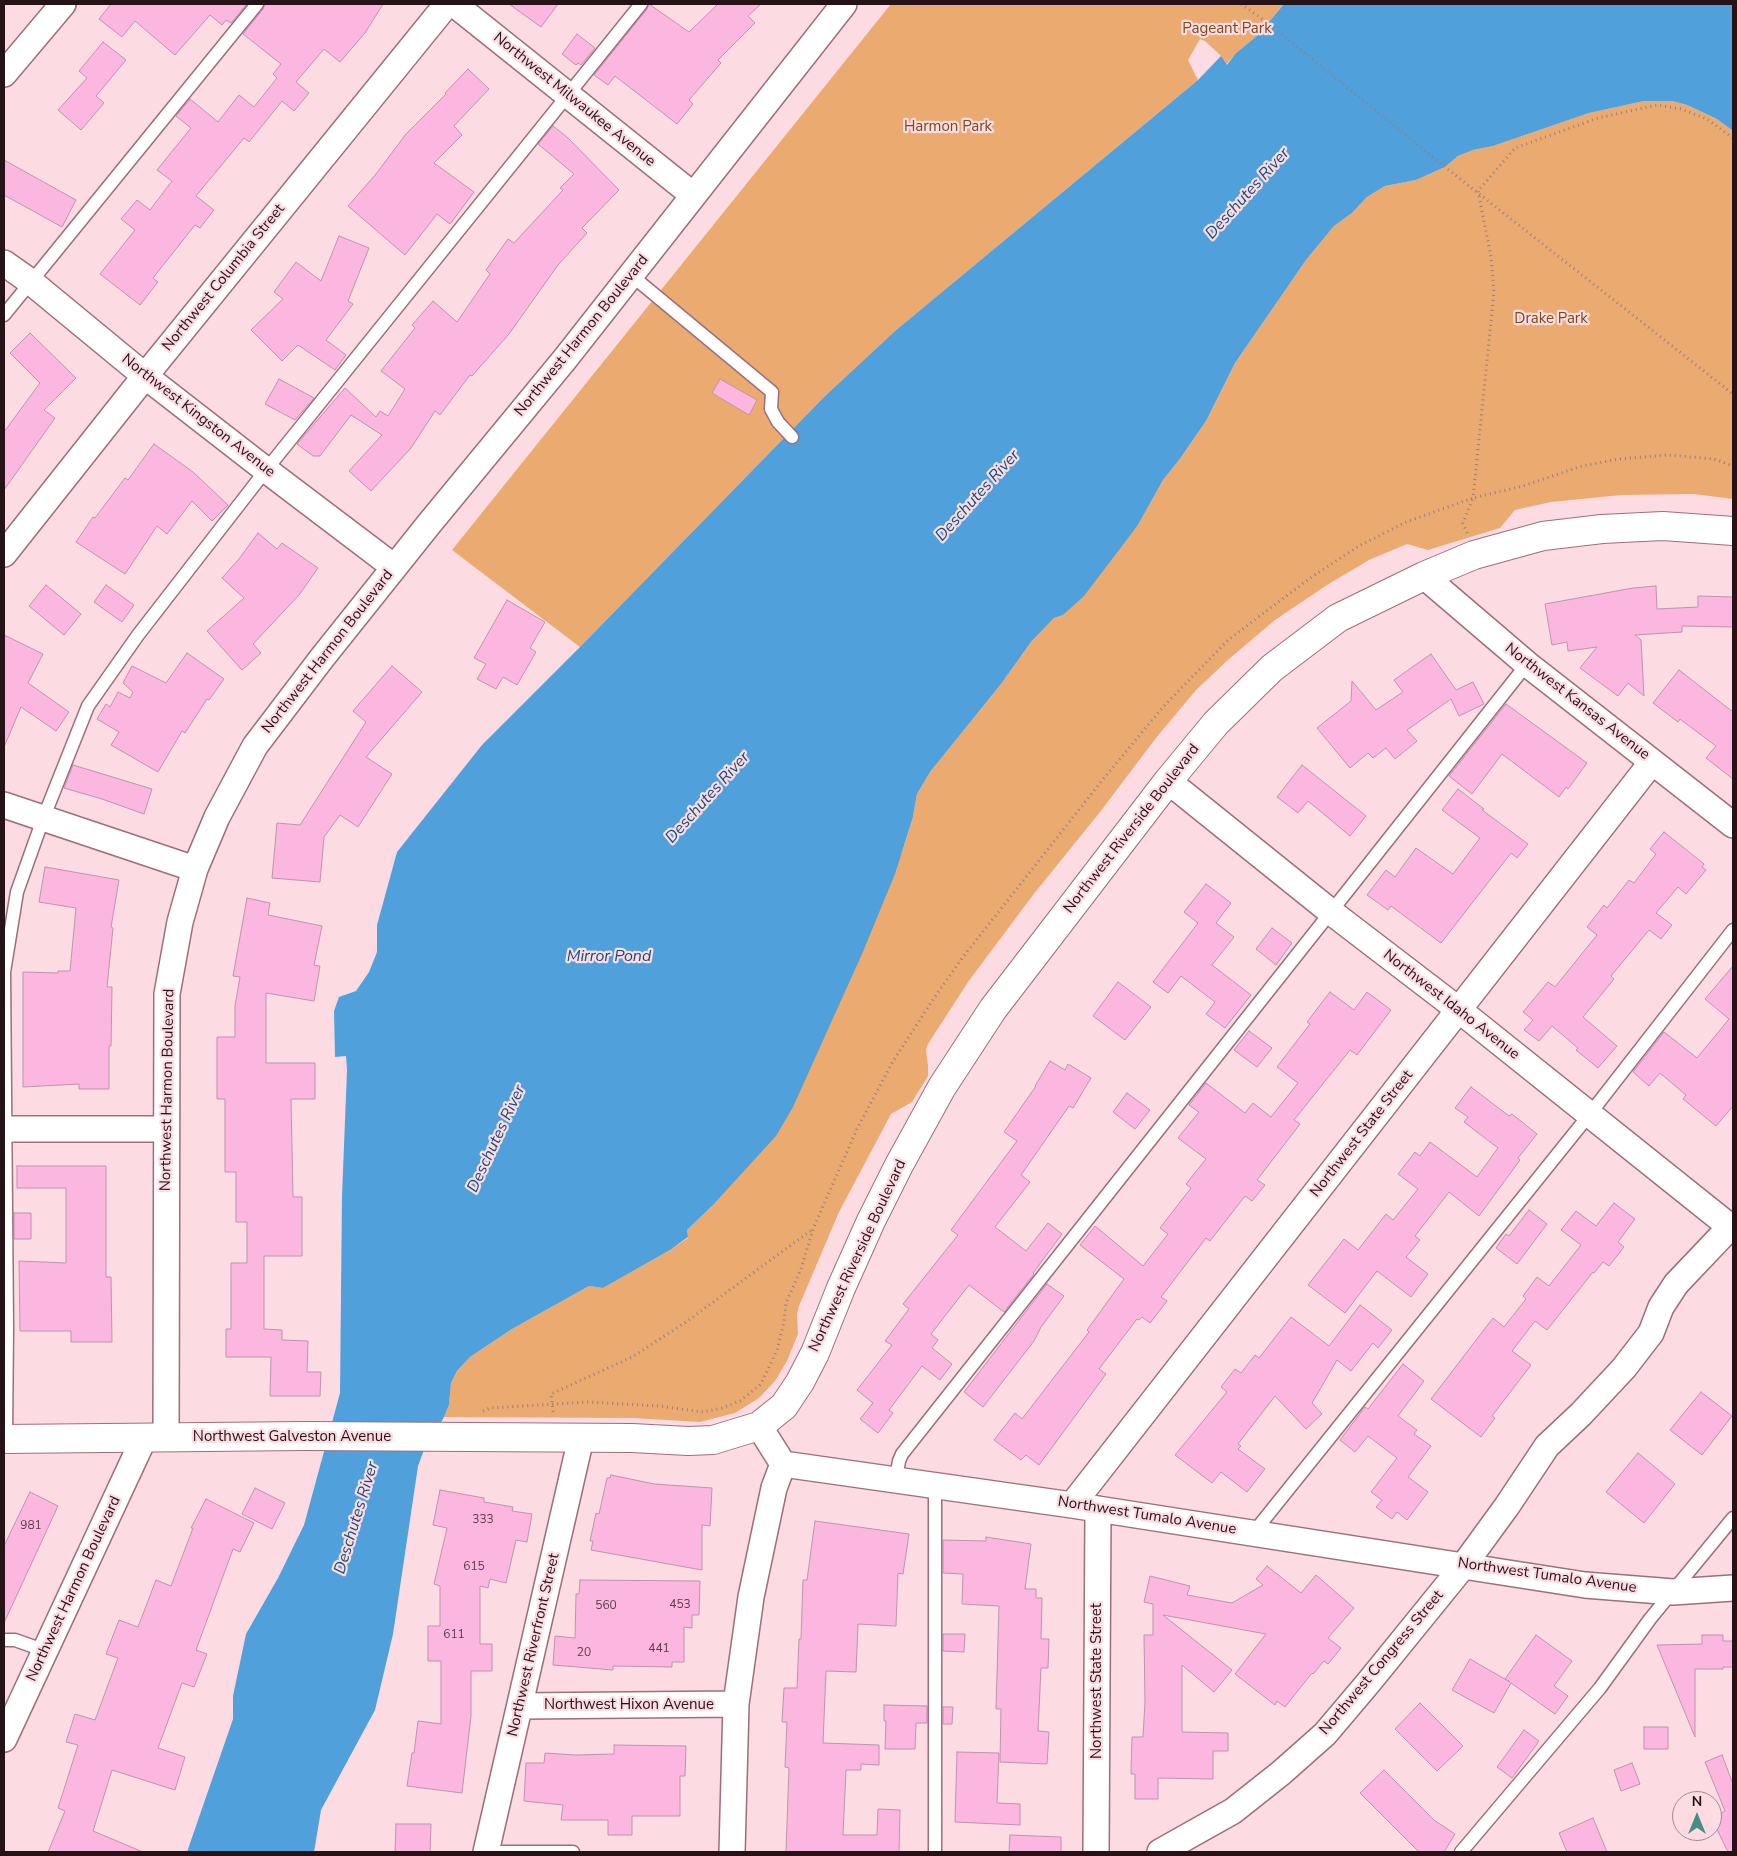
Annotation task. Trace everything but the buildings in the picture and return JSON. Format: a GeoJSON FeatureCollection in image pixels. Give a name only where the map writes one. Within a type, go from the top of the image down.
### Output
{"type":"FeatureCollection","features":[{"type":"Feature","properties":{"kind":"street"},"geometry":{"type":"LineString","coordinates":[[4,74],[63,4]]}},
{"type":"Feature","properties":{"kind":"street","name":"Northwest Columbia Street"},"geometry":{"type":"LineString","coordinates":[[4,554],[145,376],[447,4]]}},
{"type":"Feature","properties":{"kind":"street","name":"Northwest Milwaukee Avenue"},"geometry":{"type":"LineString","coordinates":[[454,4],[693,195]]}},
{"type":"Feature","properties":{"kind":"street","name":"Northwest Harmon Boulevard"},"geometry":{"type":"LineString","coordinates":[[4,1739],[46,1651],[155,1438],[166,1129],[167,994],[180,922],[195,869],[217,817],[255,746],[394,567],[565,358],[844,4]]}},
{"type":"Feature","properties":{"kind":"street","name":"Northwest Kingston Avenue"},"geometry":{"type":"LineString","coordinates":[[4,263],[31,282],[145,376],[394,567]]}},
{"type":"Feature","properties":{"kind":"street","name":"Northwest Riverside Boulevard"},"geometry":{"type":"LineString","coordinates":[[759,1426],[784,1406],[800,1382],[815,1353],[871,1221],[899,1166],[942,1087],[993,1009],[1168,781],[1216,723],[1272,668],[1338,618],[1424,576],[1474,555],[1544,536],[1602,529],[1663,526],[1733,531]]}},
{"type":"Feature","properties":{"kind":"street","name":"Northwest Kansas Avenue"},"geometry":{"type":"LineString","coordinates":[[1424,576],[1527,664],[1733,825]]}},
{"type":"Feature","properties":{"kind":"street","name":"Northwest State Street"},"geometry":{"type":"LineString","coordinates":[[1072,1505],[1652,762]]}},
{"type":"Feature","properties":{"kind":"street","name":"Northwest Idaho Avenue"},"geometry":{"type":"LineString","coordinates":[[1168,781],[1331,912],[1459,1010],[1732,1227]]}},
{"type":"Feature","properties":{"kind":"street"},"geometry":{"type":"LineString","coordinates":[[4,805],[195,869]]}},
{"type":"Feature","properties":{"kind":"street"},"geometry":{"type":"LineString","coordinates":[[4,1129],[166,1129]]}},
{"type":"Feature","properties":{"kind":"street","name":"Northwest Congress Street"},"geometry":{"type":"LineString","coordinates":[[1160,1852],[1233,1810],[1281,1773],[1324,1734],[1370,1682],[1464,1565],[1547,1446],[1581,1414],[1624,1368],[1651,1333],[1662,1307],[1676,1284],[1732,1227]]}},
{"type":"Feature","properties":{"kind":"street"},"geometry":{"type":"LineString","coordinates":[[581,1438],[713,1440],[759,1426],[783,1464],[772,1494],[751,1598],[736,1704],[732,1852]]}},
{"type":"Feature","properties":{"kind":"street","name":"Northwest Galveston Avenue"},"geometry":{"type":"LineString","coordinates":[[5,1439],[307,1436],[581,1438]]}},
{"type":"Feature","properties":{"kind":"street","name":"Northwest Riverfront Street"},"geometry":{"type":"LineString","coordinates":[[486,1852],[581,1438]]}},
{"type":"Feature","properties":{"kind":"street","name":"Northwest Tumalo Avenue"},"geometry":{"type":"LineString","coordinates":[[783,1464],[1254,1532],[1585,1584],[1673,1592],[1733,1588]]}},
{"type":"Feature","properties":{"kind":"street","name":"Northwest State Street"},"geometry":{"type":"LineString","coordinates":[[1096,1852],[1098,1509]]}},
{"type":"Feature","properties":{"kind":"street","name":"Northwest Hixon Avenue"},"geometry":{"type":"LineString","coordinates":[[521,1706],[736,1704]]}},
{"type":"Feature","properties":{"kind":"lane"},"geometry":{"type":"LineString","coordinates":[[4,315],[257,4]]}},
{"type":"Feature","properties":{"kind":"lane"},"geometry":{"type":"LineString","coordinates":[[5,1439],[7,1327],[4,972],[17,892],[88,706],[138,635],[266,470],[641,4]]}},
{"type":"Feature","properties":{"kind":"lane"},"geometry":{"type":"LineString","coordinates":[[631,275],[772,392],[771,409],[778,422],[792,437]]}},
{"type":"Feature","properties":{"kind":"lane"},"geometry":{"type":"LineString","coordinates":[[896,1479],[899,1460],[902,1454],[1527,664]]}},
{"type":"Feature","properties":{"kind":"lane"},"geometry":{"type":"LineString","coordinates":[[1254,1532],[1589,1115],[1733,930]]}},
{"type":"Feature","properties":{"kind":"lane"},"geometry":{"type":"LineString","coordinates":[[935,1485],[935,1852]]}},
{"type":"Feature","properties":{"kind":"lane"},"geometry":{"type":"LineString","coordinates":[[1461,1852],[1600,1688],[1650,1619],[1733,1518]]}},
{"type":"Feature","properties":{"kind":"lane"},"geometry":{"type":"LineString","coordinates":[[4,1640],[14,1640],[46,1651]]}},
{"type":"Feature","properties":{"kind":"lane"},"geometry":{"type":"LineString","coordinates":[[486,1852],[573,1852]]}},
{"type":"Feature","properties":{"kind":"path"},"geometry":{"type":"LineString","coordinates":[[1241,4],[1268,23],[1446,167],[1733,394]]}},
{"type":"Feature","properties":{"kind":"path"},"geometry":{"type":"LineString","coordinates":[[1478,191],[1514,148],[1598,118],[1657,105],[1680,109],[1707,119],[1733,138]]}},
{"type":"Feature","properties":{"kind":"path"},"geometry":{"type":"LineString","coordinates":[[1474,555],[1463,523],[1473,498],[1494,292],[1491,257],[1478,191]]}},
{"type":"Feature","properties":{"kind":"path"},"geometry":{"type":"LineString","coordinates":[[477,1414],[490,1408],[553,1404],[620,1403],[703,1412],[722,1408],[740,1401],[761,1384],[766,1377],[777,1350],[784,1322],[786,1303],[801,1269],[813,1229],[857,1129],[892,1063],[934,998],[1016,888],[1163,707],[1228,640],[1313,576],[1359,546],[1406,522],[1473,498],[1523,486],[1582,466],[1619,459],[1667,455],[1714,460],[1733,466]]}},
{"type":"Feature","properties":{"kind":"path"},"geometry":{"type":"LineString","coordinates":[[553,1404],[551,1394],[632,1357],[686,1322],[813,1229]]}},
{"type":"Feature","properties":{"kind":"green space","name":"Harmon Park"},"geometry":{"type":"Polygon","coordinates":[[[891,4],[1284,4],[1258,35],[1235,54],[1226,65],[1221,56],[1205,41],[1200,39],[1188,60],[1198,80],[895,331],[824,397],[580,647],[452,550],[891,4]]]}},
{"type":"Feature","properties":{"kind":"green space","name":"Drake Park"},"geometry":{"type":"Polygon","coordinates":[[[1658,100],[1687,105],[1717,119],[1733,131],[1733,499],[1694,494],[1621,495],[1551,502],[1515,510],[1500,528],[1428,550],[1407,544],[1369,560],[1327,585],[1275,620],[1229,659],[1196,690],[1156,738],[1100,812],[1033,895],[968,982],[928,1044],[926,1050],[928,1076],[912,1102],[891,1114],[839,1212],[799,1306],[797,1314],[798,1334],[787,1361],[775,1381],[759,1398],[735,1413],[700,1422],[633,1418],[444,1417],[449,1405],[451,1383],[457,1371],[470,1357],[512,1329],[589,1286],[603,1288],[670,1250],[688,1238],[687,1230],[712,1206],[887,891],[913,817],[917,794],[930,772],[1001,684],[1031,642],[1054,618],[1063,615],[1138,525],[1163,480],[1206,421],[1235,363],[1306,260],[1334,226],[1352,213],[1367,197],[1385,186],[1416,180],[1445,167],[1458,156],[1473,150],[1493,146],[1589,113],[1644,101],[1658,100]]]}},
{"type":"Feature","properties":{"kind":"water","name":"Mirror Pond"},"geometry":{"type":"Polygon","coordinates":[[[1284,4],[1733,4],[1733,131],[1717,119],[1687,105],[1672,101],[1644,101],[1589,113],[1493,146],[1473,150],[1458,156],[1445,167],[1416,180],[1385,186],[1367,197],[1352,213],[1334,226],[1306,260],[1235,363],[1206,421],[1163,480],[1138,525],[1084,596],[1063,615],[1054,618],[1031,642],[1001,684],[930,772],[917,794],[913,817],[895,874],[862,954],[793,1107],[776,1136],[712,1206],[687,1230],[688,1237],[670,1250],[603,1288],[589,1286],[512,1329],[470,1357],[457,1371],[451,1383],[449,1405],[439,1426],[431,1431],[418,1466],[393,1634],[375,1710],[321,1810],[314,1852],[187,1852],[233,1719],[233,1696],[246,1634],[278,1578],[304,1525],[340,1393],[342,1196],[347,1070],[346,1056],[335,1057],[334,1011],[339,997],[356,991],[369,972],[377,952],[377,925],[397,852],[482,745],[824,397],[895,331],[1198,80],[1221,56],[1227,65],[1235,54],[1258,35],[1284,4]]]}},
{"type":"Feature","properties":{"kind":"park label","name":"Pageant Park"},"geometry":{"type":"Point","coordinates":[1227,29]}},
{"type":"Feature","properties":{"kind":"water label","name":"Deschutes River"},"geometry":{"type":"Point","coordinates":[1248,194]}},
{"type":"Feature","properties":{"kind":"water label","name":"Deschutes River"},"geometry":{"type":"Point","coordinates":[978,496]}},
{"type":"Feature","properties":{"kind":"water label","name":"Deschutes River"},"geometry":{"type":"Point","coordinates":[708,798]}},
{"type":"Feature","properties":{"kind":"water label","name":"Deschutes River"},"geometry":{"type":"Point","coordinates":[497,1139]}},
{"type":"Feature","properties":{"kind":"water label","name":"Deschutes River"},"geometry":{"type":"Point","coordinates":[357,1518]}}]}
